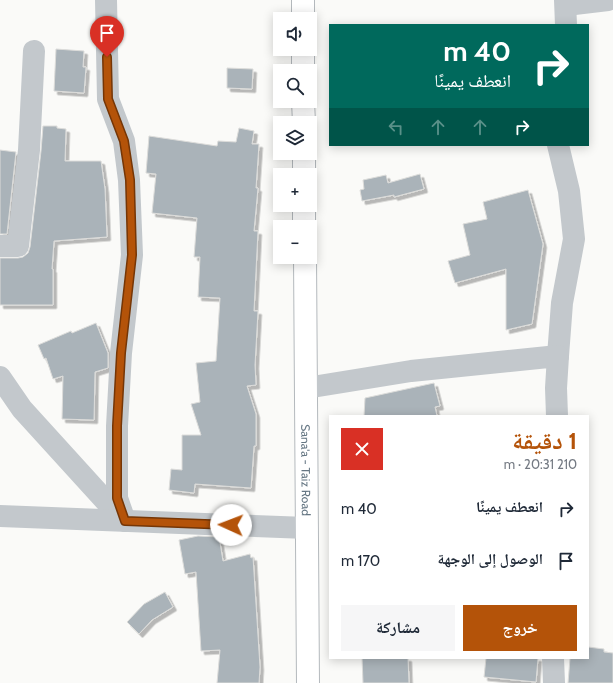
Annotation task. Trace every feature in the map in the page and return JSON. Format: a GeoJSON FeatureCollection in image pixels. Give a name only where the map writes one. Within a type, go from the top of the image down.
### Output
{"type":"FeatureCollection","features":[{"type":"Feature","properties":{"kind":"highway"},"geometry":{"type":"LineString","coordinates":[[302,0],[303,12]]}},
{"type":"Feature","properties":{"kind":"highway","name":"Sana'a - Taiz Road"},"geometry":{"type":"LineString","coordinates":[[305,264],[308,683]]}},
{"type":"Feature","properties":{"kind":"street"},"geometry":{"type":"LineString","coordinates":[[106,0],[108,99],[124,141],[130,188],[132,255],[121,353],[117,426],[117,498],[125,521]]}},
{"type":"Feature","properties":{"kind":"street"},"geometry":{"type":"LineString","coordinates":[[566,10],[608,0]]}},
{"type":"Feature","properties":{"kind":"street"},"geometry":{"type":"LineString","coordinates":[[0,246],[18,246],[29,150],[34,51]]}},
{"type":"Feature","properties":{"kind":"street"},"geometry":{"type":"LineString","coordinates":[[557,415],[556,388],[562,303],[574,239],[569,191],[558,146]]}},
{"type":"Feature","properties":{"kind":"street"},"geometry":{"type":"LineString","coordinates":[[306,388],[412,371],[558,356]]}},
{"type":"Feature","properties":{"kind":"street"},"geometry":{"type":"LineString","coordinates":[[0,377],[22,409],[125,521]]}},
{"type":"Feature","properties":{"kind":"street"},"geometry":{"type":"LineString","coordinates":[[0,516],[307,528]]}},
{"type":"Feature","properties":{"kind":"street"},"geometry":{"type":"LineString","coordinates":[[554,659],[554,683]]}},
{"type":"Feature","properties":{"kind":"building"},"geometry":{"type":"Polygon","coordinates":[[[56,49],[84,51],[83,67],[86,67],[84,93],[54,91],[56,49]]]}},
{"type":"Feature","properties":{"kind":"building"},"geometry":{"type":"Polygon","coordinates":[[[227,68],[253,69],[252,89],[227,88],[227,68]]]}},
{"type":"Feature","properties":{"kind":"building"},"geometry":{"type":"Polygon","coordinates":[[[43,126],[57,126],[57,128],[66,129],[65,161],[101,161],[105,189],[107,237],[54,241],[52,269],[53,305],[0,305],[0,258],[23,257],[28,253],[30,247],[43,126]]]}},
{"type":"Feature","properties":{"kind":"building"},"geometry":{"type":"Polygon","coordinates":[[[239,128],[254,131],[252,144],[259,144],[256,188],[258,188],[254,231],[258,231],[254,311],[258,311],[255,365],[256,385],[247,386],[256,414],[256,446],[254,446],[251,488],[195,484],[194,493],[169,490],[171,469],[182,470],[182,435],[201,435],[191,404],[200,402],[196,363],[216,361],[220,298],[198,297],[200,257],[194,257],[197,218],[152,213],[156,174],[146,173],[149,136],[217,146],[218,141],[236,142],[239,128]]]}},
{"type":"Feature","properties":{"kind":"building"},"geometry":{"type":"Polygon","coordinates":[[[0,150],[16,152],[7,234],[0,234],[0,150]]]}},
{"type":"Feature","properties":{"kind":"building"},"geometry":{"type":"Polygon","coordinates":[[[420,174],[424,189],[394,197],[394,195],[362,201],[360,190],[364,189],[363,180],[386,175],[388,183],[420,174]]]}},
{"type":"Feature","properties":{"kind":"building"},"geometry":{"type":"Polygon","coordinates":[[[528,190],[543,244],[532,324],[506,330],[506,269],[455,283],[448,261],[470,255],[463,224],[487,219],[483,202],[528,190]]]}},
{"type":"Feature","properties":{"kind":"building"},"geometry":{"type":"Polygon","coordinates":[[[96,323],[108,353],[108,368],[95,372],[94,420],[62,419],[63,376],[53,379],[46,358],[44,359],[38,345],[71,331],[72,333],[96,323]]]}},
{"type":"Feature","properties":{"kind":"building"},"geometry":{"type":"Polygon","coordinates":[[[434,383],[440,406],[435,407],[437,415],[364,415],[365,398],[434,383]]]}},
{"type":"Feature","properties":{"kind":"building"},"geometry":{"type":"Polygon","coordinates":[[[198,536],[219,537],[223,561],[250,554],[251,558],[253,557],[260,667],[259,683],[217,683],[220,650],[201,651],[196,572],[185,574],[179,540],[198,536]]]}},
{"type":"Feature","properties":{"kind":"building"},"geometry":{"type":"Polygon","coordinates":[[[165,592],[173,607],[152,620],[139,634],[127,622],[144,604],[165,592]]]}},
{"type":"Feature","properties":{"kind":"building"},"geometry":{"type":"Polygon","coordinates":[[[589,647],[604,649],[604,652],[613,653],[613,683],[568,683],[570,659],[589,659],[589,647]]]}},
{"type":"Feature","properties":{"kind":"building"},"geometry":{"type":"Polygon","coordinates":[[[362,659],[408,659],[409,683],[363,683],[362,659]]]}},
{"type":"Feature","properties":{"kind":"building"},"geometry":{"type":"Polygon","coordinates":[[[486,659],[538,659],[536,682],[484,677],[486,659]]]}},
{"type":"Feature","properties":{"kind":"route"},"geometry":{"type":"LineString","coordinates":[[107,57],[108,99],[124,141],[130,180],[132,255],[121,353],[117,426],[117,498],[125,521],[231,525]]}}]}
